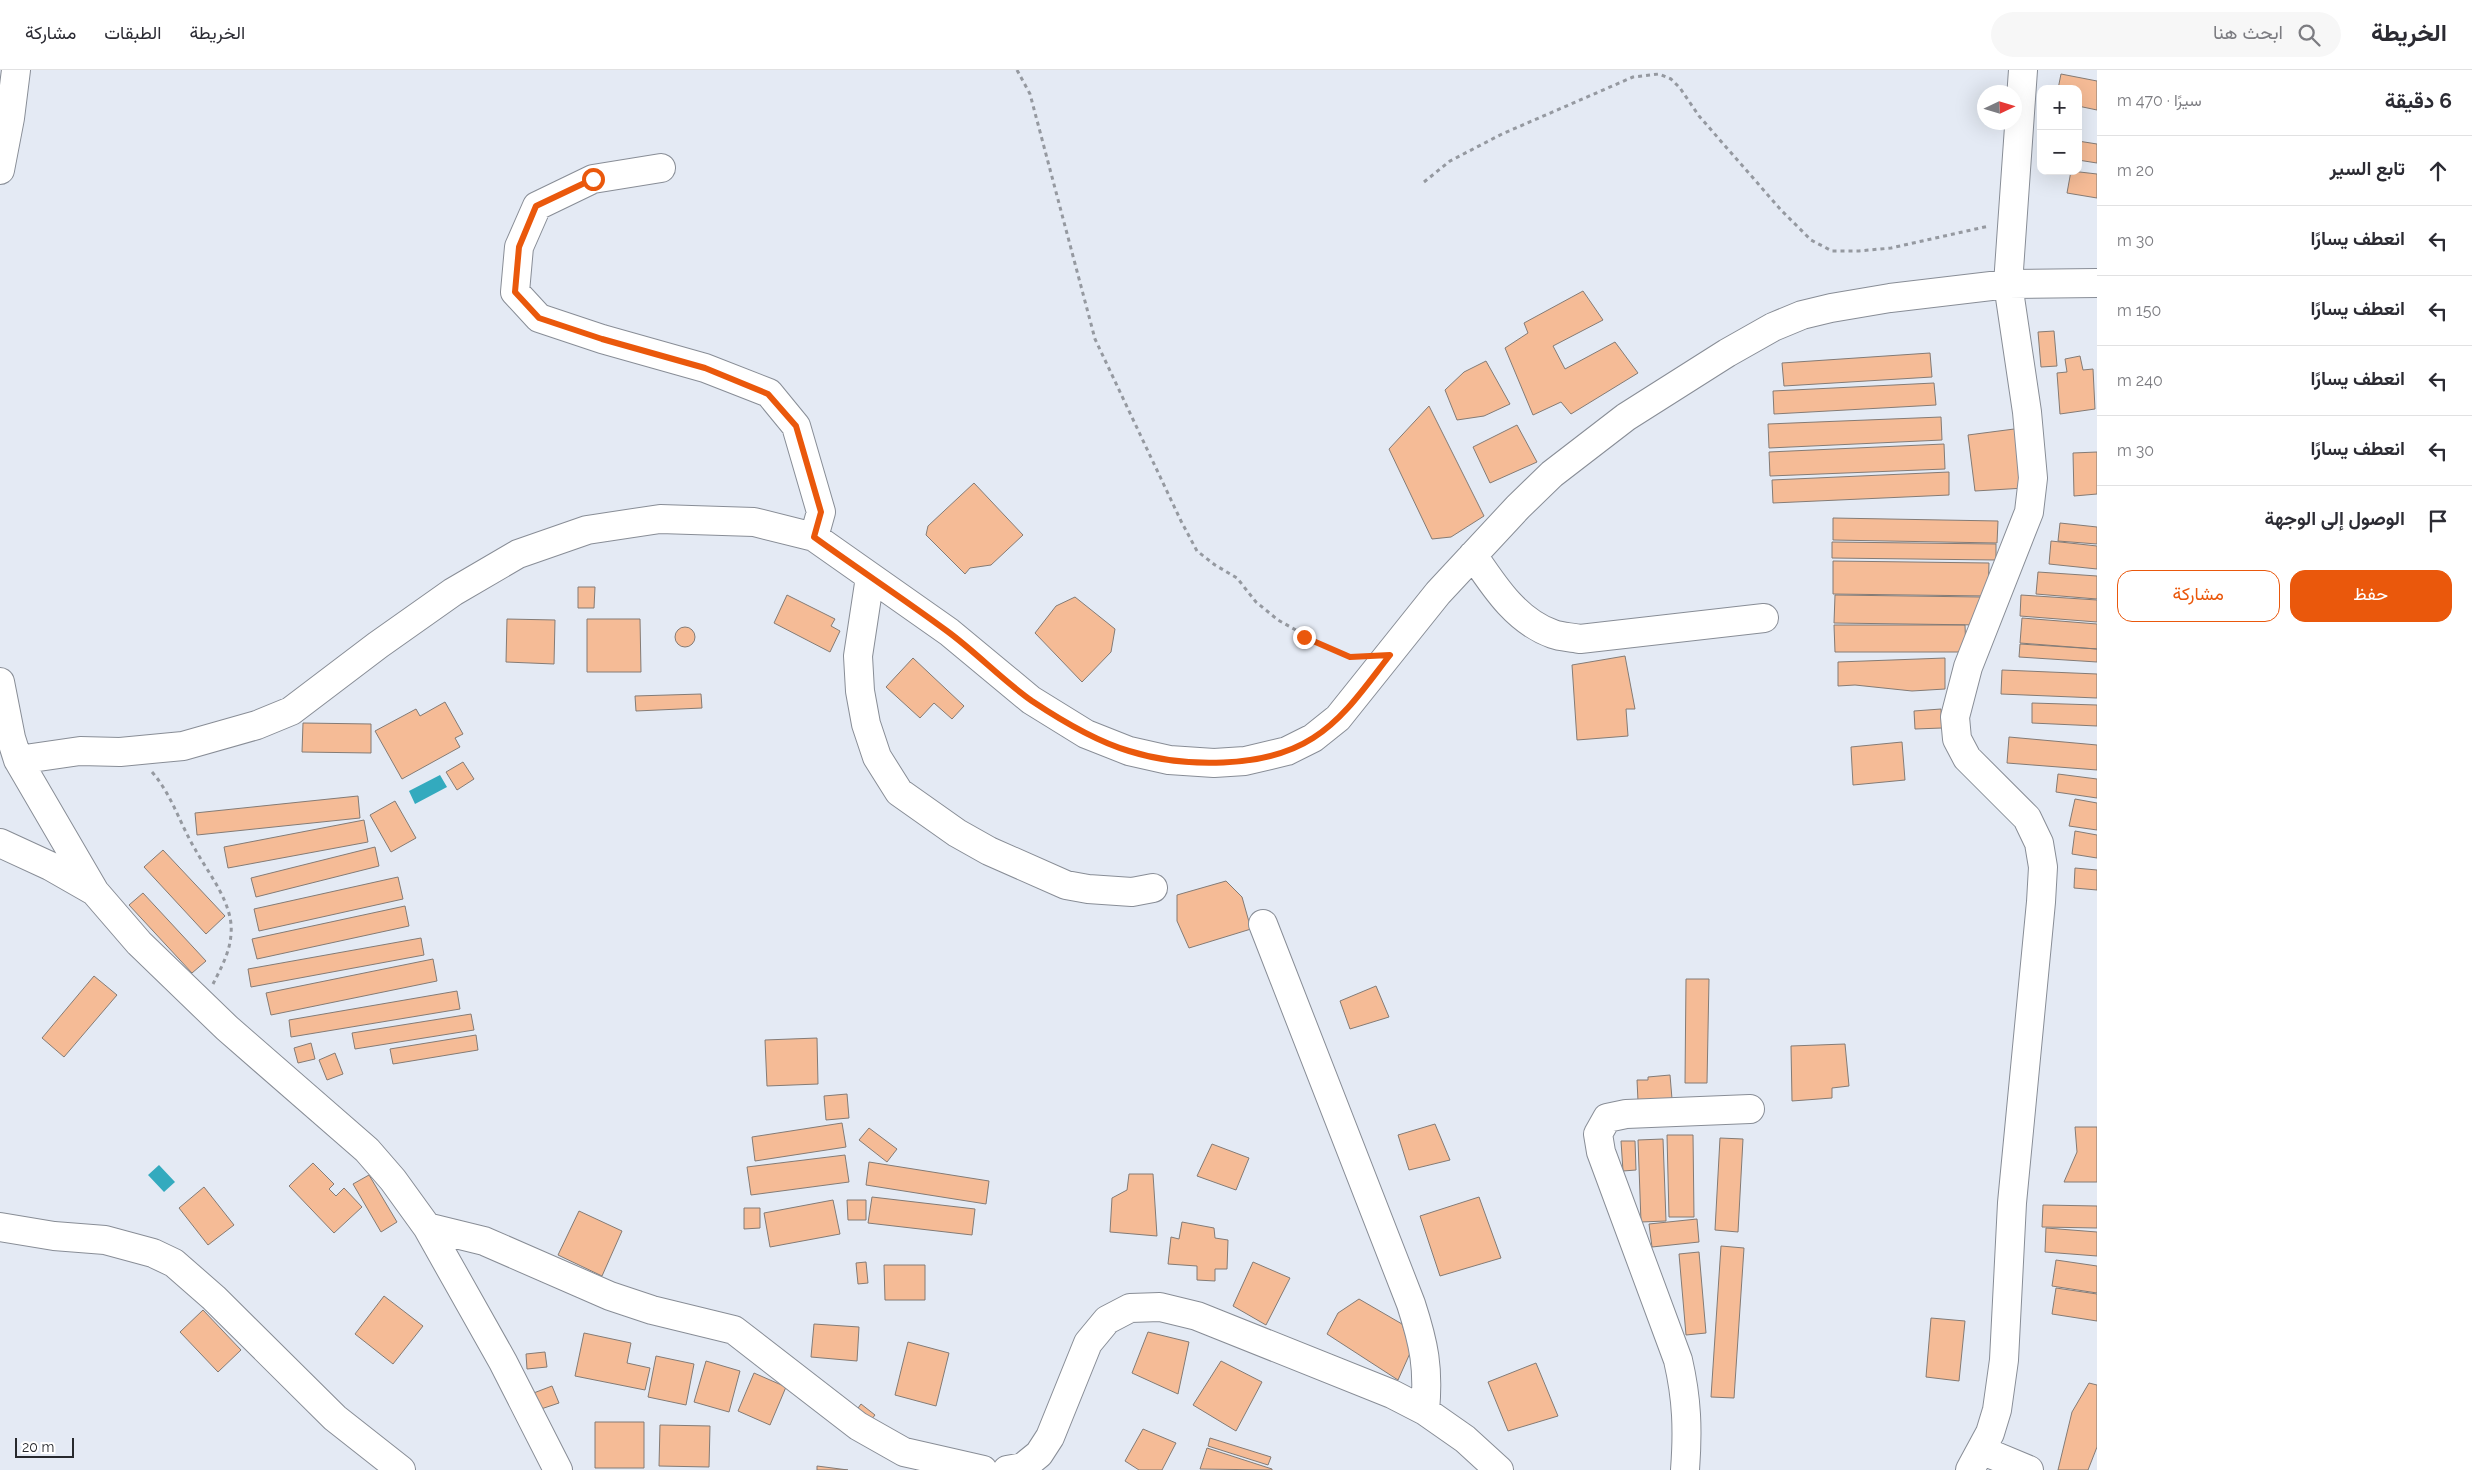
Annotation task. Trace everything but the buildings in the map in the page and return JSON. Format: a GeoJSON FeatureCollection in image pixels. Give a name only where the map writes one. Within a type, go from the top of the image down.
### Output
{"type":"FeatureCollection","features":[{"type":"Feature","properties":{"kind":"street"},"geometry":{"type":"LineString","coordinates":[[0,170],[10,118],[16,70]]}},
{"type":"Feature","properties":{"kind":"street"},"geometry":{"type":"LineString","coordinates":[[2023,70],[2008,284],[2027,412],[2033,478],[2029,512],[1968,667],[1955,717],[1957,739],[1968,758],[2026,818],[2039,843],[2042,867],[2042,902],[2012,1203],[2004,1360],[1997,1410],[1990,1433],[1976,1460],[2029,1470]]}},
{"type":"Feature","properties":{"kind":"street"},"geometry":{"type":"LineString","coordinates":[[661,168],[593,179],[536,206],[519,247],[515,292],[539,318],[602,339],[705,368],[768,394],[796,426],[821,512],[814,537]]}},
{"type":"Feature","properties":{"kind":"street"},"geometry":{"type":"LineString","coordinates":[[18,760],[80,751],[120,752],[183,746],[257,726],[291,711],[378,645],[453,592],[518,554],[587,530],[660,519],[754,522],[814,537],[949,632],[1031,700],[1086,734],[1129,751],[1169,760],[1245,761],[1287,751],[1313,738],[1338,718],[1438,593],[1552,474],[1626,417],[1773,327],[1831,308],[1890,298],[2008,284],[2097,283]]}},
{"type":"Feature","properties":{"kind":"street"},"geometry":{"type":"LineString","coordinates":[[1473,555],[1495,588],[1517,612],[1532,624],[1553,634],[1580,639],[1764,618]]}},
{"type":"Feature","properties":{"kind":"street"},"geometry":{"type":"LineString","coordinates":[[870,577],[858,656],[860,691],[866,724],[877,757],[899,792],[936,820],[989,852],[1066,885],[1088,889],[1132,892],[1153,888]]}},
{"type":"Feature","properties":{"kind":"street"},"geometry":{"type":"LineString","coordinates":[[0,682],[11,738],[18,760],[96,892],[139,943],[227,1028],[367,1150],[393,1180],[427,1227],[503,1362],[558,1470]]}},
{"type":"Feature","properties":{"kind":"street"},"geometry":{"type":"LineString","coordinates":[[0,826],[11,833],[8,846],[96,892]]}},
{"type":"Feature","properties":{"kind":"street"},"geometry":{"type":"LineString","coordinates":[[1264,924],[1411,1304],[1426,1359],[1428,1379],[1425,1411]]}},
{"type":"Feature","properties":{"kind":"street"},"geometry":{"type":"LineString","coordinates":[[1685,1470],[1688,1421],[1685,1390],[1678,1360],[1601,1152],[1598,1134],[1608,1118],[1626,1114],[1750,1110]]}},
{"type":"Feature","properties":{"kind":"street"},"geometry":{"type":"LineString","coordinates":[[0,1227],[54,1236],[105,1240],[153,1253],[174,1263],[214,1298],[335,1418],[401,1470]]}},
{"type":"Feature","properties":{"kind":"street"},"geometry":{"type":"LineString","coordinates":[[427,1227],[484,1241],[618,1299],[652,1310],[734,1330],[858,1426],[904,1452],[983,1470]]}},
{"type":"Feature","properties":{"kind":"street"},"geometry":{"type":"LineString","coordinates":[[1007,1470],[1023,1467],[1039,1454],[1050,1437],[1088,1343],[1107,1320],[1130,1308],[1160,1307],[1197,1316],[1392,1394],[1425,1411],[1465,1439],[1499,1470]]}},
{"type":"Feature","properties":{"kind":"path"},"geometry":{"type":"LineString","coordinates":[[1018,70],[1030,94],[1094,340],[1180,522],[1197,551],[1215,565],[1237,578],[1256,602],[1278,620],[1304,637],[1350,657],[1390,655]]}},
{"type":"Feature","properties":{"kind":"path"},"geometry":{"type":"LineString","coordinates":[[1424,182],[1450,161],[1502,134],[1633,77],[1659,74],[1671,79],[1680,88],[1699,116],[1781,210],[1811,240],[1832,251],[1860,252],[1891,248],[2012,221]]}},
{"type":"Feature","properties":{"kind":"path"},"geometry":{"type":"LineString","coordinates":[[120,752],[147,766],[164,786],[195,850],[215,880],[226,906],[232,932],[225,960],[208,994],[198,1000]]}},
{"type":"Feature","properties":{"kind":"water"},"geometry":{"type":"Polygon","coordinates":[[[440,775],[447,787],[415,804],[409,791],[440,775]]]}},
{"type":"Feature","properties":{"kind":"water"},"geometry":{"type":"Polygon","coordinates":[[[159,1165],[175,1182],[164,1192],[148,1175],[159,1165]]]}},
{"type":"Feature","properties":{"kind":"route"},"geometry":{"type":"LineString","coordinates":[[593,179],[536,206],[519,247],[515,292],[539,318],[602,339],[705,368],[768,394],[796,426],[821,512],[814,537],[949,632],[1031,700],[1086,734],[1129,751],[1169,760],[1245,761],[1287,751],[1313,738],[1338,718],[1390,655],[1370,654],[1350,657],[1304,637]]}}]}
